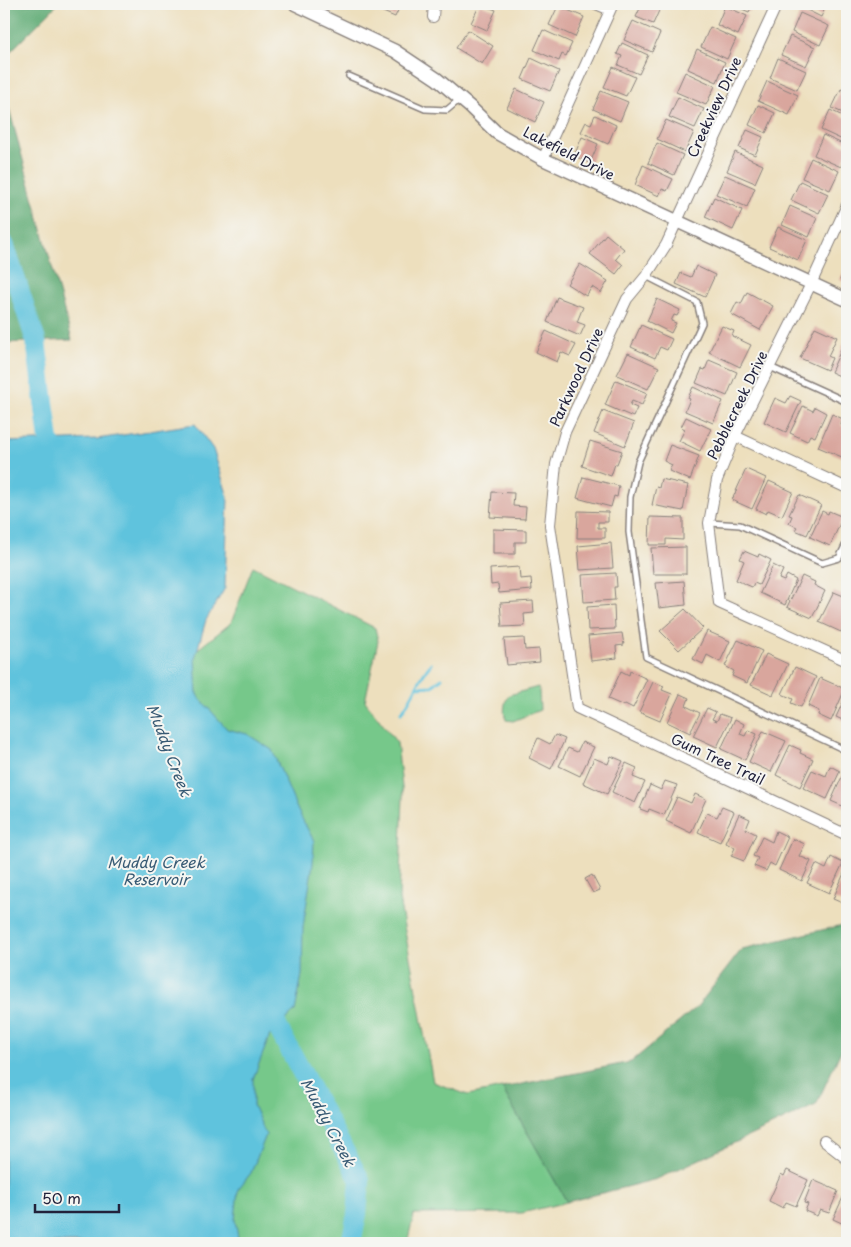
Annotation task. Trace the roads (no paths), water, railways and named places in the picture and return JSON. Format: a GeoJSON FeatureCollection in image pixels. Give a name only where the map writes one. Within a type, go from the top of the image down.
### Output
{"type":"FeatureCollection","features":[{"type":"Feature","properties":{"kind":"street","name":"Lakefield Drive"},"geometry":{"type":"LineString","coordinates":[[295,4],[395,51],[437,79],[497,133],[543,160],[847,300]]}},
{"type":"Feature","properties":{"kind":"street"},"geometry":{"type":"LineString","coordinates":[[433,17],[434,4]]}},
{"type":"Feature","properties":{"kind":"street"},"geometry":{"type":"LineString","coordinates":[[543,160],[611,7],[596,4]]}},
{"type":"Feature","properties":{"kind":"street","name":"Creekview Drive"},"geometry":{"type":"LineString","coordinates":[[676,222],[777,4]]}},
{"type":"Feature","properties":{"kind":"street","name":"Pebblecreek Drive"},"geometry":{"type":"LineString","coordinates":[[847,205],[811,284],[735,436],[717,480],[709,523],[719,602],[847,661]]}},
{"type":"Feature","properties":{"kind":"street","name":"Parkwood Drive"},"geometry":{"type":"LineString","coordinates":[[577,708],[550,525],[556,464],[564,432],[627,299],[646,276],[666,245],[676,222]]}},
{"type":"Feature","properties":{"kind":"street"},"geometry":{"type":"LineString","coordinates":[[735,436],[847,488]]}},
{"type":"Feature","properties":{"kind":"street","name":"Gum Tree Trail"},"geometry":{"type":"LineString","coordinates":[[577,708],[847,835]]}},
{"type":"Feature","properties":{"kind":"street"},"geometry":{"type":"LineString","coordinates":[[824,1141],[847,1159]]}},
{"type":"Feature","properties":{"kind":"lane"},"geometry":{"type":"LineString","coordinates":[[349,76],[425,109],[447,110],[460,99]]}},
{"type":"Feature","properties":{"kind":"lane"},"geometry":{"type":"LineString","coordinates":[[646,276],[696,302],[702,323],[638,462],[630,497],[629,532],[646,657],[847,751]]}},
{"type":"Feature","properties":{"kind":"lane"},"geometry":{"type":"LineString","coordinates":[[770,367],[847,402]]}},
{"type":"Feature","properties":{"kind":"lane"},"geometry":{"type":"LineString","coordinates":[[709,523],[740,525],[822,563],[839,558],[847,542]]}},
{"type":"Feature","properties":{"kind":"water","name":"Muddy Creek Reservoir"},"geometry":{"type":"Polygon","coordinates":[[[195,424],[213,449],[228,497],[225,588],[206,620],[195,658],[197,695],[227,729],[247,734],[272,750],[298,811],[314,841],[313,863],[303,927],[302,975],[295,1011],[270,1035],[253,1079],[253,1105],[266,1135],[251,1173],[238,1189],[235,1220],[239,1243],[4,1243],[4,442],[97,439],[195,424]]]}},
{"type":"Feature","properties":{"kind":"waterway","name":"Muddy Creek"},"geometry":{"type":"LineString","coordinates":[[4,244],[36,341],[49,440],[59,466]]}},
{"type":"Feature","properties":{"kind":"waterway"},"geometry":{"type":"LineString","coordinates":[[401,713],[431,664]]}},
{"type":"Feature","properties":{"kind":"waterway"},"geometry":{"type":"LineString","coordinates":[[416,687],[432,686],[442,678]]}},
{"type":"Feature","properties":{"kind":"waterway","name":"Muddy Creek"},"geometry":{"type":"LineString","coordinates":[[268,1003],[278,1028],[360,1180],[357,1214],[351,1243]]}}]}
